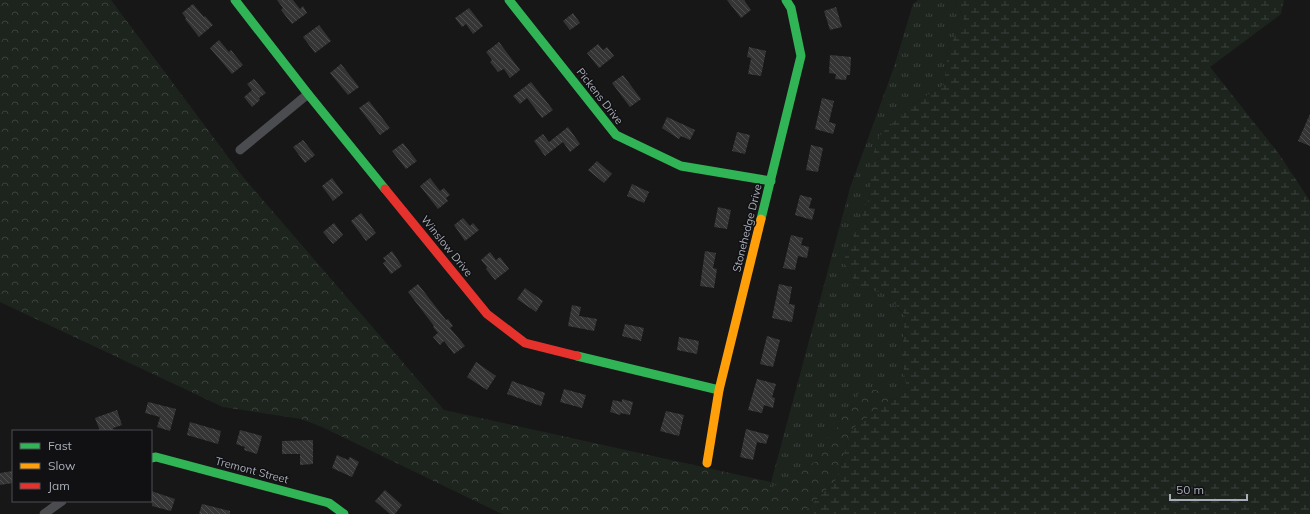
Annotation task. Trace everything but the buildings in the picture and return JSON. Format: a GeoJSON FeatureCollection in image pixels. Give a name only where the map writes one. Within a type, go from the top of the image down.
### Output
{"type":"FeatureCollection","features":[{"type":"Feature","properties":{"kind":"street","name":"Winslow Drive"},"geometry":{"type":"LineString","coordinates":[[235,0],[308,94],[487,314],[525,343],[718,390]]}},
{"type":"Feature","properties":{"kind":"street","name":"Pickens Drive"},"geometry":{"type":"LineString","coordinates":[[509,0],[616,135],[681,166],[771,181]]}},
{"type":"Feature","properties":{"kind":"street","name":"Stonehedge Drive"},"geometry":{"type":"LineString","coordinates":[[707,463],[718,390],[801,56],[791,8],[786,0]]}},
{"type":"Feature","properties":{"kind":"street"},"geometry":{"type":"LineString","coordinates":[[240,150],[308,94]]}},
{"type":"Feature","properties":{"kind":"street","name":"Tremont Street"},"geometry":{"type":"LineString","coordinates":[[152,458],[156,457],[329,503],[344,514]]}},
{"type":"Feature","properties":{"kind":"street"},"geometry":{"type":"LineString","coordinates":[[44,514],[61,502]]}},
{"type":"Feature","properties":{"kind":"green space"},"geometry":{"type":"Polygon","coordinates":[[[0,0],[111,0],[243,177],[444,410],[771,482],[769,489],[818,460],[829,435],[839,426],[842,412],[855,405],[860,386],[887,393],[890,400],[851,430],[837,479],[807,509],[804,514],[502,514],[322,427],[301,419],[223,407],[0,302],[0,0]]]}},
{"type":"Feature","properties":{"kind":"green space"},"geometry":{"type":"Polygon","coordinates":[[[918,0],[954,0],[964,18],[948,50],[944,85],[913,104],[870,168],[870,196],[843,262],[850,270],[855,287],[884,293],[905,316],[902,356],[907,392],[890,400],[887,393],[855,405],[842,412],[839,426],[829,435],[818,460],[769,490],[850,188],[894,67],[913,4],[918,0]]]}},
{"type":"Feature","properties":{"kind":"green space"},"geometry":{"type":"Polygon","coordinates":[[[954,0],[1284,0],[1281,14],[1210,67],[1279,154],[1310,201],[1310,514],[804,514],[807,509],[837,479],[851,430],[890,400],[907,392],[902,356],[905,315],[884,293],[855,287],[850,270],[843,262],[870,196],[870,168],[878,137],[913,104],[944,85],[948,50],[964,18],[954,0]]]}},
{"type":"Feature","properties":{"kind":"traffic: fast"},"geometry":{"type":"LineString","coordinates":[[235,0],[308,94],[385,189]]}},
{"type":"Feature","properties":{"kind":"traffic: fast"},"geometry":{"type":"LineString","coordinates":[[509,0],[616,135],[681,166],[771,181]]}},
{"type":"Feature","properties":{"kind":"traffic: fast"},"geometry":{"type":"LineString","coordinates":[[761,219],[801,56],[791,8],[786,0]]}},
{"type":"Feature","properties":{"kind":"traffic: fast"},"geometry":{"type":"LineString","coordinates":[[577,356],[719,390]]}},
{"type":"Feature","properties":{"kind":"traffic: fast"},"geometry":{"type":"LineString","coordinates":[[152,458],[156,457],[329,503],[344,514]]}},
{"type":"Feature","properties":{"kind":"traffic: slow"},"geometry":{"type":"LineString","coordinates":[[707,463],[719,390],[761,219]]}},
{"type":"Feature","properties":{"kind":"traffic: jam"},"geometry":{"type":"LineString","coordinates":[[385,189],[487,314],[525,343],[577,356]]}}]}
